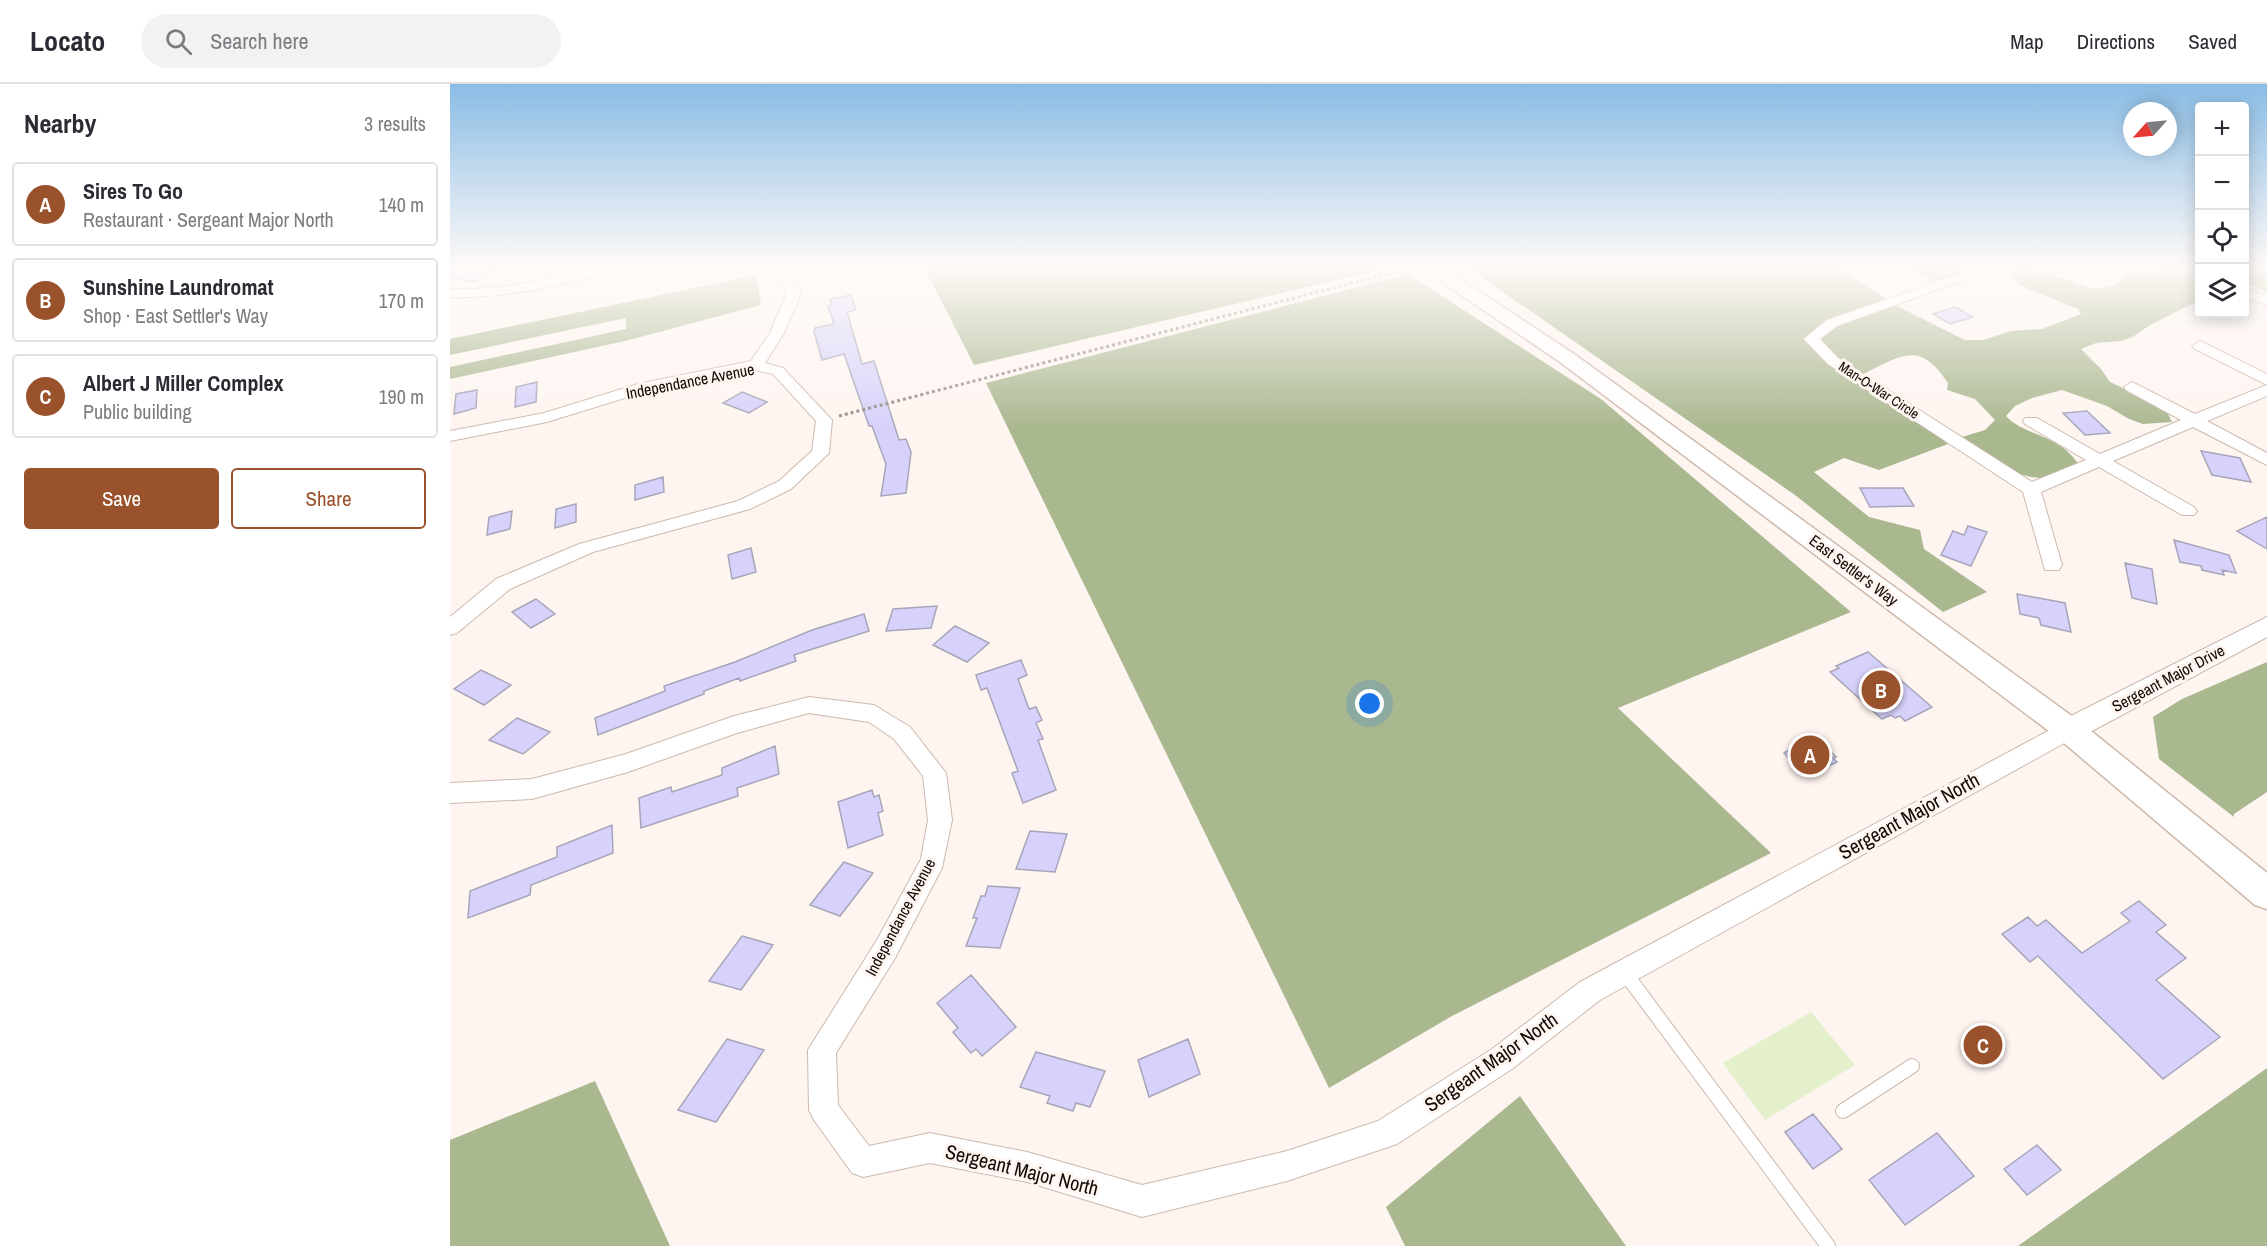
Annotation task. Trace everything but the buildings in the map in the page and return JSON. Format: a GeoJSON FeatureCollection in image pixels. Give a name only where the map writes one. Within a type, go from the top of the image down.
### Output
{"type":"FeatureCollection","features":[{"type":"Feature","properties":{"kind":"main road","name":"East Settler's Way"},"geometry":{"type":"LineString","coordinates":[[1504,319],[1577,365],[2069,730],[2267,894]]}},
{"type":"Feature","properties":{"kind":"street"},"geometry":{"type":"LineString","coordinates":[[756,365],[777,333],[783,319]]}},
{"type":"Feature","properties":{"kind":"street","name":"Man-O-War Circle"},"geometry":{"type":"LineString","coordinates":[[1843,319],[1832,323],[1811,339],[1833,361],[2031,489]]}},
{"type":"Feature","properties":{"kind":"street"},"geometry":{"type":"LineString","coordinates":[[2200,346],[2267,380]]}},
{"type":"Feature","properties":{"kind":"street","name":"Independance Avenue"},"geometry":{"type":"LineString","coordinates":[[450,436],[547,417],[638,389],[756,365],[778,371],[824,420]]}},
{"type":"Feature","properties":{"kind":"street"},"geometry":{"type":"LineString","coordinates":[[2132,387],[2267,460]]}},
{"type":"Feature","properties":{"kind":"street"},"geometry":{"type":"LineString","coordinates":[[2052,566],[2031,489],[2267,390]]}},
{"type":"Feature","properties":{"kind":"street"},"geometry":{"type":"LineString","coordinates":[[450,628],[503,584],[576,553],[744,505],[785,485],[820,453],[824,420]]}},
{"type":"Feature","properties":{"kind":"street"},"geometry":{"type":"LineString","coordinates":[[2031,421],[2188,511]]}},
{"type":"Feature","properties":{"kind":"street","name":"Sergeant Major Drive"},"geometry":{"type":"LineString","coordinates":[[2069,730],[2267,626]]}},
{"type":"Feature","properties":{"kind":"street","name":"Independance Avenue"},"geometry":{"type":"LineString","coordinates":[[450,793],[532,789],[628,763],[734,724],[809,705],[874,714],[902,733],[934,773],[940,820],[933,860],[886,949],[822,1050],[824,1110],[863,1162]]}},
{"type":"Feature","properties":{"kind":"street","name":"Sergeant Major North"},"geometry":{"type":"LineString","coordinates":[[863,1162],[930,1148],[1027,1167],[1142,1201],[1287,1166],[1386,1133],[1502,1059],[1590,991],[2069,730]]}},
{"type":"Feature","properties":{"kind":"lane"},"geometry":{"type":"LineString","coordinates":[[1625,972],[1827,1246]]}},
{"type":"Feature","properties":{"kind":"lane"},"geometry":{"type":"LineString","coordinates":[[1843,1111],[1912,1066]]}},
{"type":"Feature","properties":{"kind":"path"},"geometry":{"type":"LineString","coordinates":[[824,420],[1213,319]]}},
{"type":"Feature","properties":{"kind":"green space"},"geometry":{"type":"Polygon","coordinates":[[[545,319],[620,319],[450,355],[450,339],[545,319]]]}},
{"type":"Feature","properties":{"kind":"green space"},"geometry":{"type":"Polygon","coordinates":[[[626,319],[707,319],[625,341],[450,379],[450,367],[626,329],[626,319]]]}},
{"type":"Feature","properties":{"kind":"green space"},"geometry":{"type":"Polygon","coordinates":[[[951,319],[1169,319],[974,365],[951,319]]]}},
{"type":"Feature","properties":{"kind":"green space"},"geometry":{"type":"Polygon","coordinates":[[[1233,319],[1478,319],[1601,399],[1851,612],[1618,708],[1771,853],[1452,1016],[1329,1088],[986,383],[1233,319]]]}},
{"type":"Feature","properties":{"kind":"green space"},"geometry":{"type":"Polygon","coordinates":[[[1542,319],[1923,319],[1965,340],[1983,340],[2011,331],[2042,329],[2067,319],[2162,319],[2122,341],[2096,343],[2081,349],[2101,369],[2110,382],[2165,408],[2172,422],[2143,424],[2107,406],[2062,390],[2032,398],[2015,406],[2006,416],[2022,428],[2060,446],[2078,463],[2076,470],[2060,476],[2029,477],[2015,472],[2001,465],[1962,437],[1985,430],[1995,420],[1975,399],[1947,390],[1948,383],[1928,360],[1909,355],[1899,357],[1863,374],[1948,444],[1879,470],[1844,458],[1814,472],[1869,517],[1920,530],[1924,549],[1987,592],[1943,612],[1795,495],[1542,319]]]}},
{"type":"Feature","properties":{"kind":"green space"},"geometry":{"type":"Polygon","coordinates":[[[2267,662],[2267,792],[2234,814],[2234,817],[2159,759],[2153,717],[2182,699],[2267,662]]]}},
{"type":"Feature","properties":{"kind":"green space"},"geometry":{"type":"Polygon","coordinates":[[[1811,1012],[1855,1065],[1765,1120],[1723,1063],[1811,1012]]]}},
{"type":"Feature","properties":{"kind":"green space"},"geometry":{"type":"Polygon","coordinates":[[[2267,1068],[2267,1246],[2018,1246],[2039,1231],[2267,1068]]]}},
{"type":"Feature","properties":{"kind":"green space"},"geometry":{"type":"Polygon","coordinates":[[[595,1081],[670,1246],[450,1246],[450,1140],[595,1081]]]}},
{"type":"Feature","properties":{"kind":"green space"},"geometry":{"type":"Polygon","coordinates":[[[1520,1096],[1626,1246],[1405,1246],[1386,1207],[1520,1096]]]}},
{"type":"Feature","properties":{"kind":"place","name":"Sunshine Laundromat"},"geometry":{"type":"Point","coordinates":[1881,690]}},
{"type":"Feature","properties":{"kind":"place","name":"Sires To Go"},"geometry":{"type":"Point","coordinates":[1810,755]}},
{"type":"Feature","properties":{"kind":"place","name":"Albert J Miller Complex"},"geometry":{"type":"Point","coordinates":[1983,1045]}}]}
